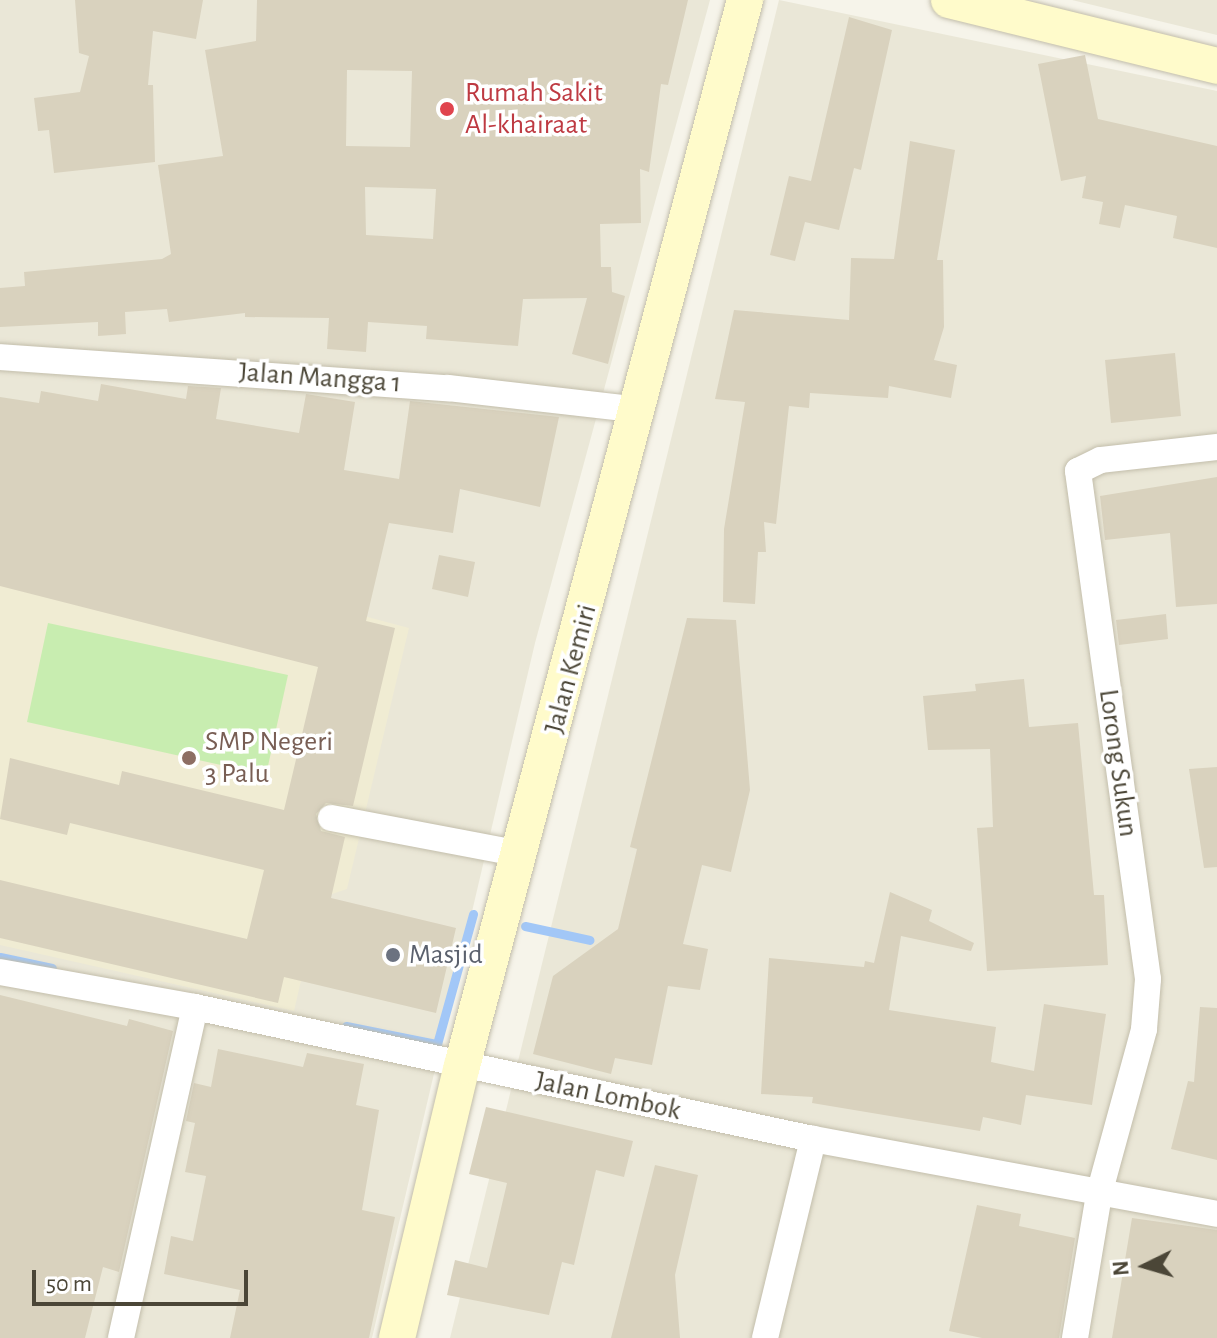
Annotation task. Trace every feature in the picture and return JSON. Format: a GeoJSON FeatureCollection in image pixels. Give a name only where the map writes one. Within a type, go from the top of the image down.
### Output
{"type":"FeatureCollection","features":[{"type":"Feature","properties":{"kind":"street","name":"Jalan Kemiri"},"geometry":{"type":"LineString","coordinates":[[397,1338],[462,1066],[640,410],[745,0]]}},
{"type":"Feature","properties":{"kind":"street"},"geometry":{"type":"LineString","coordinates":[[949,0],[1217,66]]}},
{"type":"Feature","properties":{"kind":"street","name":"Jalan Mangga 1"},"geometry":{"type":"LineString","coordinates":[[0,357],[448,388],[640,410]]}},
{"type":"Feature","properties":{"kind":"street","name":"Lorong Sukun"},"geometry":{"type":"LineString","coordinates":[[1099,1194],[1144,1029],[1148,952],[1078,471],[1101,460],[1217,447]]}},
{"type":"Feature","properties":{"kind":"street"},"geometry":{"type":"LineString","coordinates":[[331,818],[522,854]]}},
{"type":"Feature","properties":{"kind":"street","name":"Jalan Lombok"},"geometry":{"type":"LineString","coordinates":[[0,972],[195,1007],[813,1139],[1217,1214]]}},
{"type":"Feature","properties":{"kind":"street"},"geometry":{"type":"LineString","coordinates":[[121,1338],[195,1007]]}},
{"type":"Feature","properties":{"kind":"street"},"geometry":{"type":"LineString","coordinates":[[765,1338],[813,1139]]}},
{"type":"Feature","properties":{"kind":"street"},"geometry":{"type":"LineString","coordinates":[[1075,1338],[1099,1194]]}},
{"type":"Feature","properties":{"kind":"shaded area"},"geometry":{"type":"Polygon","coordinates":[[[0,0],[710,0],[535,643],[372,1338],[0,1338],[0,0]]]}},
{"type":"Feature","properties":{"kind":"shaded area"},"geometry":{"type":"Polygon","coordinates":[[[779,0],[1217,91],[1217,1338],[450,1338],[779,0]]]}},
{"type":"Feature","properties":{"kind":"shaded area"},"geometry":{"type":"Polygon","coordinates":[[[1072,0],[1217,0],[1217,35],[1072,0]]]}},
{"type":"Feature","properties":{"kind":"shaded area","name":"SMP Negeri 3 Palu"},"geometry":{"type":"Polygon","coordinates":[[[0,519],[409,628],[347,889],[320,898],[294,1011],[0,945],[0,519]]]}},
{"type":"Feature","properties":{"kind":"green space"},"geometry":{"type":"Polygon","coordinates":[[[48,623],[288,675],[266,775],[27,722],[48,623]]]}},
{"type":"Feature","properties":{"kind":"building"},"geometry":{"type":"Polygon","coordinates":[[[75,0],[203,0],[196,39],[153,31],[148,85],[153,85],[155,162],[54,173],[49,130],[38,131],[34,98],[80,92],[89,56],[79,53],[75,0]]]}},
{"type":"Feature","properties":{"kind":"building"},"geometry":{"type":"Polygon","coordinates":[[[257,0],[688,0],[668,85],[661,84],[649,172],[640,169],[641,223],[600,224],[601,267],[611,267],[612,292],[625,296],[608,364],[572,354],[587,298],[523,299],[518,346],[426,339],[427,326],[368,322],[366,352],[327,349],[329,318],[245,317],[245,313],[169,322],[167,309],[125,312],[126,334],[98,336],[98,322],[0,327],[0,288],[25,286],[24,272],[162,259],[171,254],[158,165],[223,156],[205,50],[256,41],[257,0]],[[347,70],[346,146],[410,147],[412,71],[347,70]],[[365,187],[366,235],[433,239],[436,189],[365,187]]]}},
{"type":"Feature","properties":{"kind":"building"},"geometry":{"type":"Polygon","coordinates":[[[849,17],[892,30],[861,170],[854,168],[839,230],[805,222],[795,261],[770,255],[789,176],[811,181],[849,17]]]}},
{"type":"Feature","properties":{"kind":"building"},"geometry":{"type":"Polygon","coordinates":[[[1085,55],[1098,119],[1217,146],[1217,248],[1173,238],[1177,216],[1125,205],[1120,228],[1099,224],[1103,202],[1082,198],[1086,176],[1061,181],[1038,64],[1085,55]]]}},
{"type":"Feature","properties":{"kind":"building"},"geometry":{"type":"Polygon","coordinates":[[[910,141],[955,150],[937,260],[943,260],[944,327],[934,360],[957,365],[951,398],[889,386],[888,398],[810,393],[809,408],[789,406],[776,524],[764,522],[766,552],[758,552],[755,604],[723,602],[724,529],[745,402],[715,399],[734,310],[849,320],[851,258],[894,259],[910,141]]]}},
{"type":"Feature","properties":{"kind":"building"},"geometry":{"type":"Polygon","coordinates":[[[1175,353],[1181,416],[1111,423],[1105,360],[1175,353]]]}},
{"type":"Feature","properties":{"kind":"building"},"geometry":{"type":"Polygon","coordinates":[[[101,384],[186,399],[188,386],[221,388],[216,419],[299,433],[306,394],[355,402],[344,470],[399,479],[410,401],[559,417],[540,507],[460,489],[453,533],[389,523],[366,621],[395,628],[353,806],[326,803],[316,814],[321,831],[345,837],[331,898],[456,928],[436,1013],[284,977],[278,1003],[0,938],[0,880],[247,939],[264,870],[70,823],[67,835],[0,819],[10,758],[119,785],[122,771],[284,810],[318,667],[0,586],[0,397],[39,403],[41,391],[98,401],[101,384]]]}},
{"type":"Feature","properties":{"kind":"building"},"geometry":{"type":"Polygon","coordinates":[[[1217,477],[1217,604],[1176,607],[1170,533],[1105,540],[1100,496],[1217,477]]]}},
{"type":"Feature","properties":{"kind":"building"},"geometry":{"type":"Polygon","coordinates":[[[439,555],[475,562],[468,597],[432,589],[439,555]]]}},
{"type":"Feature","properties":{"kind":"building"},"geometry":{"type":"Polygon","coordinates":[[[1166,614],[1168,639],[1119,645],[1116,620],[1166,614]]]}},
{"type":"Feature","properties":{"kind":"building"},"geometry":{"type":"Polygon","coordinates":[[[687,618],[736,620],[750,790],[731,872],[702,865],[683,944],[708,949],[700,990],[668,986],[652,1065],[615,1058],[611,1074],[533,1054],[553,976],[618,929],[637,849],[630,847],[687,618]]]}},
{"type":"Feature","properties":{"kind":"building"},"geometry":{"type":"Polygon","coordinates":[[[1024,679],[1029,727],[1078,723],[1094,895],[1104,895],[1108,965],[987,971],[977,828],[993,827],[990,749],[928,750],[923,696],[976,691],[975,684],[1024,679]]]}},
{"type":"Feature","properties":{"kind":"building"},"geometry":{"type":"Polygon","coordinates":[[[1217,767],[1217,867],[1204,868],[1189,769],[1217,767]]]}},
{"type":"Feature","properties":{"kind":"building"},"geometry":{"type":"Polygon","coordinates":[[[890,892],[932,910],[929,921],[974,943],[971,951],[901,936],[889,1010],[996,1027],[991,1062],[1034,1071],[1044,1004],[1106,1014],[1092,1105],[1026,1095],[1021,1125],[983,1117],[980,1131],[812,1103],[813,1097],[761,1094],[769,958],[864,967],[865,961],[874,963],[890,892]]]}},
{"type":"Feature","properties":{"kind":"building"},"geometry":{"type":"Polygon","coordinates":[[[0,995],[127,1026],[129,1019],[173,1031],[119,1272],[103,1267],[85,1338],[0,1338],[0,995]]]}},
{"type":"Feature","properties":{"kind":"building"},"geometry":{"type":"Polygon","coordinates":[[[1200,1007],[1217,1008],[1217,1160],[1171,1149],[1188,1081],[1194,1082],[1200,1007]]]}},
{"type":"Feature","properties":{"kind":"building"},"geometry":{"type":"Polygon","coordinates":[[[218,1049],[303,1067],[307,1053],[364,1064],[356,1105],[379,1110],[362,1210],[395,1217],[369,1338],[230,1338],[240,1290],[164,1274],[171,1236],[193,1241],[206,1176],[185,1172],[195,1123],[186,1121],[194,1083],[211,1087],[218,1049]]]}},
{"type":"Feature","properties":{"kind":"building"},"geometry":{"type":"Polygon","coordinates":[[[486,1107],[633,1141],[624,1177],[596,1170],[574,1265],[562,1262],[549,1315],[447,1295],[455,1260],[487,1268],[507,1183],[469,1174],[486,1107]]]}},
{"type":"Feature","properties":{"kind":"building"},"geometry":{"type":"Polygon","coordinates":[[[655,1165],[698,1175],[675,1275],[680,1338],[611,1338],[655,1165]]]}},
{"type":"Feature","properties":{"kind":"building"},"geometry":{"type":"Polygon","coordinates":[[[977,1205],[1021,1214],[1019,1226],[1075,1238],[1059,1338],[982,1338],[949,1331],[977,1205]]]}},
{"type":"Feature","properties":{"kind":"building"},"geometry":{"type":"Polygon","coordinates":[[[1132,1218],[1217,1230],[1217,1338],[1112,1338],[1132,1218]]]}},
{"type":"Feature","properties":{"kind":"waterway"},"geometry":{"type":"LineString","coordinates":[[346,1026],[437,1044],[473,914]]}},
{"type":"Feature","properties":{"kind":"waterway"},"geometry":{"type":"LineString","coordinates":[[525,926],[590,940]]}},
{"type":"Feature","properties":{"kind":"waterway"},"geometry":{"type":"LineString","coordinates":[[0,957],[52,968]]}},
{"type":"Feature","properties":{"kind":"place","name":"Rumah Sakit Al-khairaat"},"geometry":{"type":"Point","coordinates":[447,109]}},
{"type":"Feature","properties":{"kind":"place","name":"SMP Negeri 3 Palu"},"geometry":{"type":"Point","coordinates":[189,758]}},
{"type":"Feature","properties":{"kind":"place","name":"Masjid"},"geometry":{"type":"Point","coordinates":[393,955]}}]}
